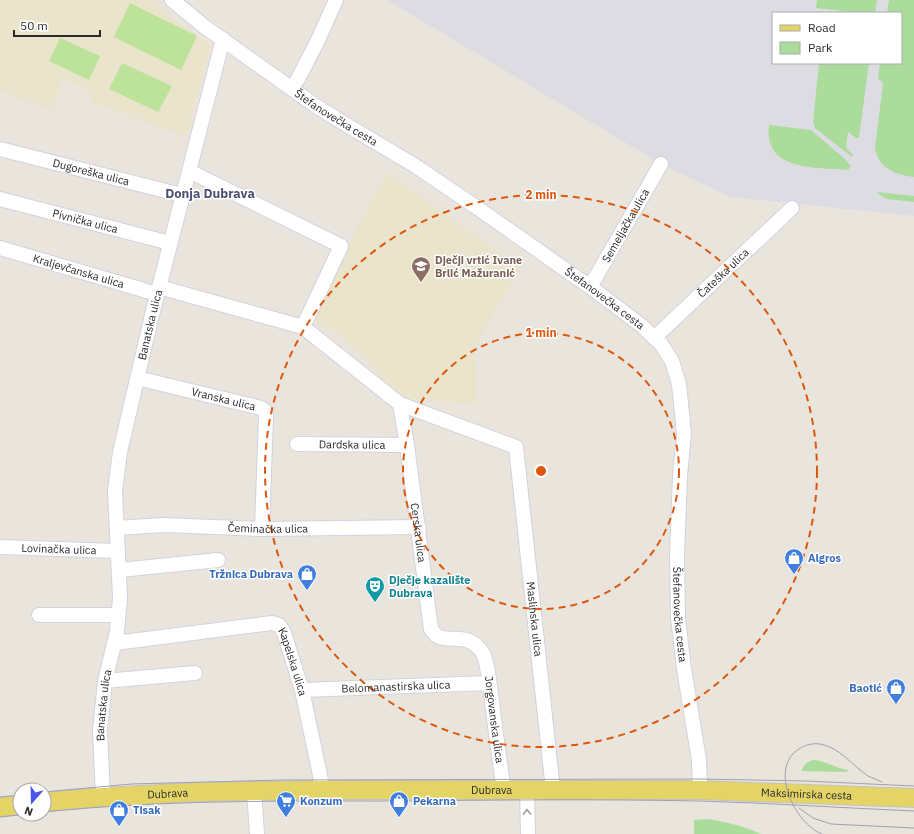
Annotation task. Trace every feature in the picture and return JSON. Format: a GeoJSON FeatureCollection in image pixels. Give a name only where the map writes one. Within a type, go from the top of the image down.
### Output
{"type":"FeatureCollection","features":[{"type":"Feature","properties":{"kind":"main road","name":"Dubrava"},"geometry":{"type":"LineString","coordinates":[[52,801],[196,792],[322,790],[700,790]]}},
{"type":"Feature","properties":{"kind":"main road","name":"Maksimirska cesta"},"geometry":{"type":"LineString","coordinates":[[700,790],[914,798]]}},
{"type":"Feature","properties":{"kind":"main road"},"geometry":{"type":"LineString","coordinates":[[0,807],[12,806]]}},
{"type":"Feature","properties":{"kind":"street","name":"Štefanovečka cesta"},"geometry":{"type":"LineString","coordinates":[[172,0],[186,13],[291,88],[350,127],[414,164],[590,287],[642,326],[661,344],[672,361],[676,371],[681,400],[684,434],[680,482],[677,556],[678,618],[684,669],[699,760],[700,790]]}},
{"type":"Feature","properties":{"kind":"street"},"geometry":{"type":"LineString","coordinates":[[291,88],[318,40],[336,0]]}},
{"type":"Feature","properties":{"kind":"street","name":"Banatska ulica"},"geometry":{"type":"LineString","coordinates":[[104,797],[100,730],[105,681],[115,643],[118,616],[120,570],[116,491],[120,452],[158,291],[223,39]]}},
{"type":"Feature","properties":{"kind":"street","name":"Dugoreška ulica"},"geometry":{"type":"LineString","coordinates":[[0,149],[182,195]]}},
{"type":"Feature","properties":{"kind":"street","name":"Semeljačka ulica"},"geometry":{"type":"LineString","coordinates":[[590,287],[661,164]]}},
{"type":"Feature","properties":{"kind":"street"},"geometry":{"type":"LineString","coordinates":[[189,171],[342,246],[304,327],[400,404]]}},
{"type":"Feature","properties":{"kind":"street","name":"Pivnička ulica"},"geometry":{"type":"LineString","coordinates":[[0,199],[170,244]]}},
{"type":"Feature","properties":{"kind":"street","name":"Čateška ulica"},"geometry":{"type":"LineString","coordinates":[[654,338],[792,208]]}},
{"type":"Feature","properties":{"kind":"street","name":"Kraljevčanska ulica"},"geometry":{"type":"LineString","coordinates":[[0,248],[158,291],[304,327]]}},
{"type":"Feature","properties":{"kind":"street","name":"Vranska ulica"},"geometry":{"type":"LineString","coordinates":[[137,378],[261,408],[265,411],[262,529]]}},
{"type":"Feature","properties":{"kind":"street","name":"Cerska ulica"},"geometry":{"type":"LineString","coordinates":[[400,404],[407,445],[431,629],[437,637],[446,639],[464,639],[470,641],[480,649]]}},
{"type":"Feature","properties":{"kind":"street","name":"Maslinska ulica"},"geometry":{"type":"LineString","coordinates":[[400,404],[516,447],[553,790]]}},
{"type":"Feature","properties":{"kind":"street","name":"Dardska ulica"},"geometry":{"type":"LineString","coordinates":[[297,444],[407,445]]}},
{"type":"Feature","properties":{"kind":"street","name":"Čeminačka ulica"},"geometry":{"type":"LineString","coordinates":[[117,528],[164,525],[262,529],[418,528]]}},
{"type":"Feature","properties":{"kind":"street","name":"Lovinačka ulica"},"geometry":{"type":"LineString","coordinates":[[0,547],[118,551]]}},
{"type":"Feature","properties":{"kind":"street"},"geometry":{"type":"LineString","coordinates":[[120,570],[218,560]]}},
{"type":"Feature","properties":{"kind":"street"},"geometry":{"type":"LineString","coordinates":[[39,615],[118,616]]}},
{"type":"Feature","properties":{"kind":"street","name":"Kapelska ulica"},"geometry":{"type":"LineString","coordinates":[[115,643],[272,623],[279,625],[284,633],[302,690],[322,790]]}},
{"type":"Feature","properties":{"kind":"street","name":"Jorgovanska ulica"},"geometry":{"type":"LineString","coordinates":[[480,649],[486,660],[503,784],[506,790]]}},
{"type":"Feature","properties":{"kind":"street"},"geometry":{"type":"LineString","coordinates":[[105,681],[194,673]]}},
{"type":"Feature","properties":{"kind":"street","name":"Belomanastirska ulica"},"geometry":{"type":"LineString","coordinates":[[302,690],[489,684]]}},
{"type":"Feature","properties":{"kind":"street"},"geometry":{"type":"LineString","coordinates":[[527,790],[528,834]]}},
{"type":"Feature","properties":{"kind":"street"},"geometry":{"type":"LineString","coordinates":[[254,791],[257,834]]}},
{"type":"Feature","properties":{"kind":"shaded area"},"geometry":{"type":"Polygon","coordinates":[[[0,0],[154,0],[169,16],[211,45],[187,137],[91,103],[93,92],[62,78],[53,110],[0,91],[0,0]]]}},
{"type":"Feature","properties":{"kind":"shaded area"},"geometry":{"type":"Polygon","coordinates":[[[387,0],[914,0],[914,216],[730,197],[661,164],[387,0]]]}},
{"type":"Feature","properties":{"kind":"shaded area","name":"Dječji vrtić Ivane Brlić Mažuranić"},"geometry":{"type":"Polygon","coordinates":[[[386,173],[521,267],[475,346],[477,404],[423,401],[412,399],[401,394],[385,383],[374,372],[377,369],[332,328],[329,332],[317,323],[317,311],[347,247],[386,173]]]}},
{"type":"Feature","properties":{"kind":"green space"},"geometry":{"type":"Polygon","coordinates":[[[817,0],[877,0],[875,12],[850,12],[816,8],[817,0]]]}},
{"type":"Feature","properties":{"kind":"green space"},"geometry":{"type":"Polygon","coordinates":[[[889,0],[914,0],[914,177],[889,169],[880,161],[875,148],[883,83],[878,79],[880,64],[902,64],[902,12],[887,12],[889,0]]]}},
{"type":"Feature","properties":{"kind":"green space"},"geometry":{"type":"Polygon","coordinates":[[[130,3],[197,36],[181,70],[114,37],[130,3]]]}},
{"type":"Feature","properties":{"kind":"green space"},"geometry":{"type":"Polygon","coordinates":[[[60,38],[100,56],[89,80],[49,61],[60,38]]]}},
{"type":"Feature","properties":{"kind":"green space"},"geometry":{"type":"Polygon","coordinates":[[[122,63],[172,86],[158,112],[109,89],[122,63]]]}},
{"type":"Feature","properties":{"kind":"green space"},"geometry":{"type":"Polygon","coordinates":[[[819,64],[869,64],[859,138],[856,138],[848,132],[846,148],[853,155],[852,157],[815,128],[813,122],[819,64]]]}},
{"type":"Feature","properties":{"kind":"green space"},"geometry":{"type":"Polygon","coordinates":[[[769,125],[811,130],[851,166],[848,170],[808,167],[783,159],[774,151],[769,140],[769,125]]]}},
{"type":"Feature","properties":{"kind":"green space"},"geometry":{"type":"Polygon","coordinates":[[[876,192],[914,196],[914,202],[886,199],[876,192]]]}},
{"type":"Feature","properties":{"kind":"green space"},"geometry":{"type":"Polygon","coordinates":[[[813,760],[822,761],[849,770],[846,772],[801,771],[806,763],[813,760]]]}},
{"type":"Feature","properties":{"kind":"green space"},"geometry":{"type":"Polygon","coordinates":[[[708,819],[722,821],[761,834],[694,834],[694,820],[708,819]]]}},
{"type":"Feature","properties":{"kind":"tram line"},"geometry":{"type":"LineString","coordinates":[[822,834],[812,828],[803,819],[795,808],[789,795],[786,782],[786,769],[790,758],[799,749],[811,744],[827,746],[840,753],[868,776],[882,782]]}},
{"type":"Feature","properties":{"kind":"tram line"},"geometry":{"type":"LineString","coordinates":[[52,791],[131,784],[282,780],[700,779],[806,781],[914,786]]}},
{"type":"Feature","properties":{"kind":"tram line"},"geometry":{"type":"LineString","coordinates":[[0,797],[12,796]]}},
{"type":"Feature","properties":{"kind":"tram line"},"geometry":{"type":"LineString","coordinates":[[52,811],[175,803],[547,800],[700,801],[914,811]]}},
{"type":"Feature","properties":{"kind":"tram line"},"geometry":{"type":"LineString","coordinates":[[799,808],[813,818],[831,824],[914,828]]}},
{"type":"Feature","properties":{"kind":"tram line"},"geometry":{"type":"LineString","coordinates":[[0,817],[12,816]]}},
{"type":"Feature","properties":{"kind":"place","name":"Dječji vrtić Ivane Brlić Mažuranić"},"geometry":{"type":"Point","coordinates":[421,283]}},
{"type":"Feature","properties":{"kind":"place","name":"Algros"},"geometry":{"type":"Point","coordinates":[794,575]}},
{"type":"Feature","properties":{"kind":"place","name":"Tržnica Dubrava"},"geometry":{"type":"Point","coordinates":[307,591]}},
{"type":"Feature","properties":{"kind":"place","name":"Dječje kazalište Dubrava"},"geometry":{"type":"Point","coordinates":[375,603]}},
{"type":"Feature","properties":{"kind":"place","name":"Baotić"},"geometry":{"type":"Point","coordinates":[896,705]}},
{"type":"Feature","properties":{"kind":"place","name":"Konzum"},"geometry":{"type":"Point","coordinates":[286,818]}},
{"type":"Feature","properties":{"kind":"place","name":"Pekarna"},"geometry":{"type":"Point","coordinates":[399,818]}},
{"type":"Feature","properties":{"kind":"place","name":"Tisak"},"geometry":{"type":"Point","coordinates":[119,827]}},
{"type":"Feature","properties":{"kind":"district","name":"Donja Dubrava"},"geometry":{"type":"Point","coordinates":[210,193]}}]}
